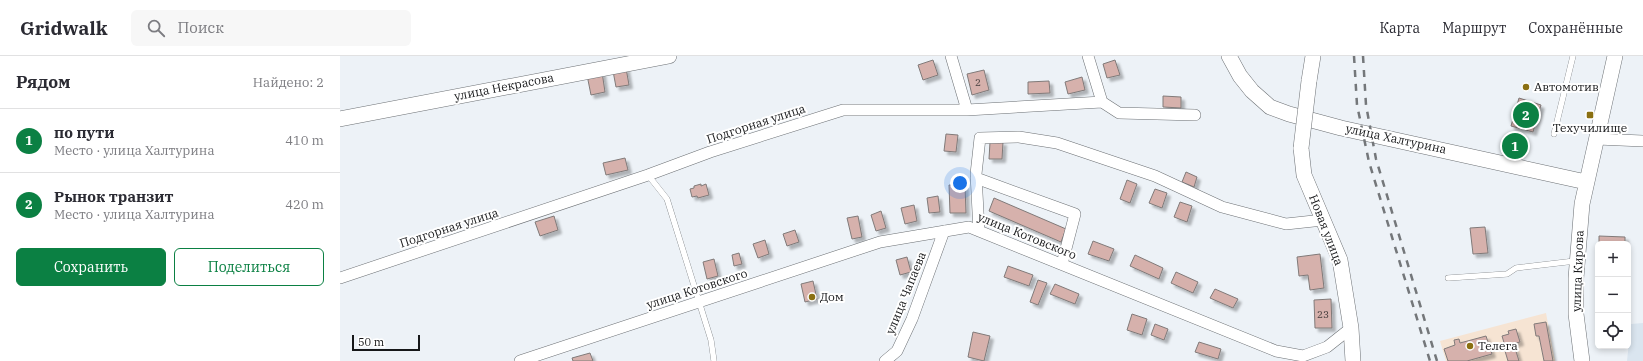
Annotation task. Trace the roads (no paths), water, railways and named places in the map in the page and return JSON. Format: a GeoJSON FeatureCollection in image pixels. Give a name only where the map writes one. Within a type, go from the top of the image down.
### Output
{"type":"FeatureCollection","features":[{"type":"Feature","properties":{"kind":"main road","name":"улица Некрасова"},"geometry":{"type":"LineString","coordinates":[[340,119],[669,56]]}},
{"type":"Feature","properties":{"kind":"main road","name":"улица Халтурина"},"geometry":{"type":"LineString","coordinates":[[1229,56],[1240,76],[1252,91],[1270,107],[1289,114],[1341,128],[1586,182]]}},
{"type":"Feature","properties":{"kind":"main road","name":"Новая улица"},"geometry":{"type":"LineString","coordinates":[[1313,56],[1301,148],[1304,175],[1340,260],[1352,328],[1353,361]]}},
{"type":"Feature","properties":{"kind":"main road","name":"улица Кирова"},"geometry":{"type":"LineString","coordinates":[[1582,361],[1576,314],[1577,261],[1582,204],[1615,56]]}},
{"type":"Feature","properties":{"kind":"street"},"geometry":{"type":"LineString","coordinates":[[951,56],[967,110]]}},
{"type":"Feature","properties":{"kind":"street"},"geometry":{"type":"LineString","coordinates":[[1088,56],[1102,102],[1119,113],[1195,115]]}},
{"type":"Feature","properties":{"kind":"street","name":"Подгорная улица"},"geometry":{"type":"LineString","coordinates":[[340,278],[648,176],[710,152],[843,110],[967,110],[1102,102]]}},
{"type":"Feature","properties":{"kind":"street"},"geometry":{"type":"LineString","coordinates":[[979,231],[976,178],[980,138],[1019,138],[1057,143],[1155,176],[1229,209],[1286,224],[1324,220]]}},
{"type":"Feature","properties":{"kind":"street"},"geometry":{"type":"LineString","coordinates":[[1597,139],[1643,141]]}},
{"type":"Feature","properties":{"kind":"street"},"geometry":{"type":"LineString","coordinates":[[976,178],[1076,214],[1062,264]]}},
{"type":"Feature","properties":{"kind":"street","name":"улица Котовского"},"geometry":{"type":"LineString","coordinates":[[520,361],[880,242],[969,227],[1276,351],[1302,356],[1327,347],[1352,328]]}},
{"type":"Feature","properties":{"kind":"street","name":"улица Чапаева"},"geometry":{"type":"LineString","coordinates":[[885,361],[897,351],[909,325],[944,231]]}},
{"type":"Feature","properties":{"kind":"lane"},"geometry":{"type":"LineString","coordinates":[[1554,134],[1570,56]]}},
{"type":"Feature","properties":{"kind":"lane"},"geometry":{"type":"LineString","coordinates":[[648,176],[667,199],[711,340],[714,361]]}},
{"type":"Feature","properties":{"kind":"lane"},"geometry":{"type":"LineString","coordinates":[[1448,278],[1507,274],[1516,268],[1577,261]]}},
{"type":"Feature","properties":{"kind":"railway"},"geometry":{"type":"LineString","coordinates":[[1354,56],[1357,105],[1369,162],[1430,361]]}},
{"type":"Feature","properties":{"kind":"railway"},"geometry":{"type":"LineString","coordinates":[[1363,56],[1366,105],[1376,159],[1437,361]]}},
{"type":"Feature","properties":{"kind":"place","name":"Автомотив"},"geometry":{"type":"Point","coordinates":[1526,87]}},
{"type":"Feature","properties":{"kind":"place","name":"Рынок транзит"},"geometry":{"type":"Point","coordinates":[1526,115]}},
{"type":"Feature","properties":{"kind":"place","name":"Техучилище"},"geometry":{"type":"Point","coordinates":[1590,115]}},
{"type":"Feature","properties":{"kind":"place","name":"по пути"},"geometry":{"type":"Point","coordinates":[1515,146]}},
{"type":"Feature","properties":{"kind":"place","name":"Дом"},"geometry":{"type":"Point","coordinates":[812,297]}},
{"type":"Feature","properties":{"kind":"place","name":"Телега"},"geometry":{"type":"Point","coordinates":[1470,346]}}]}
